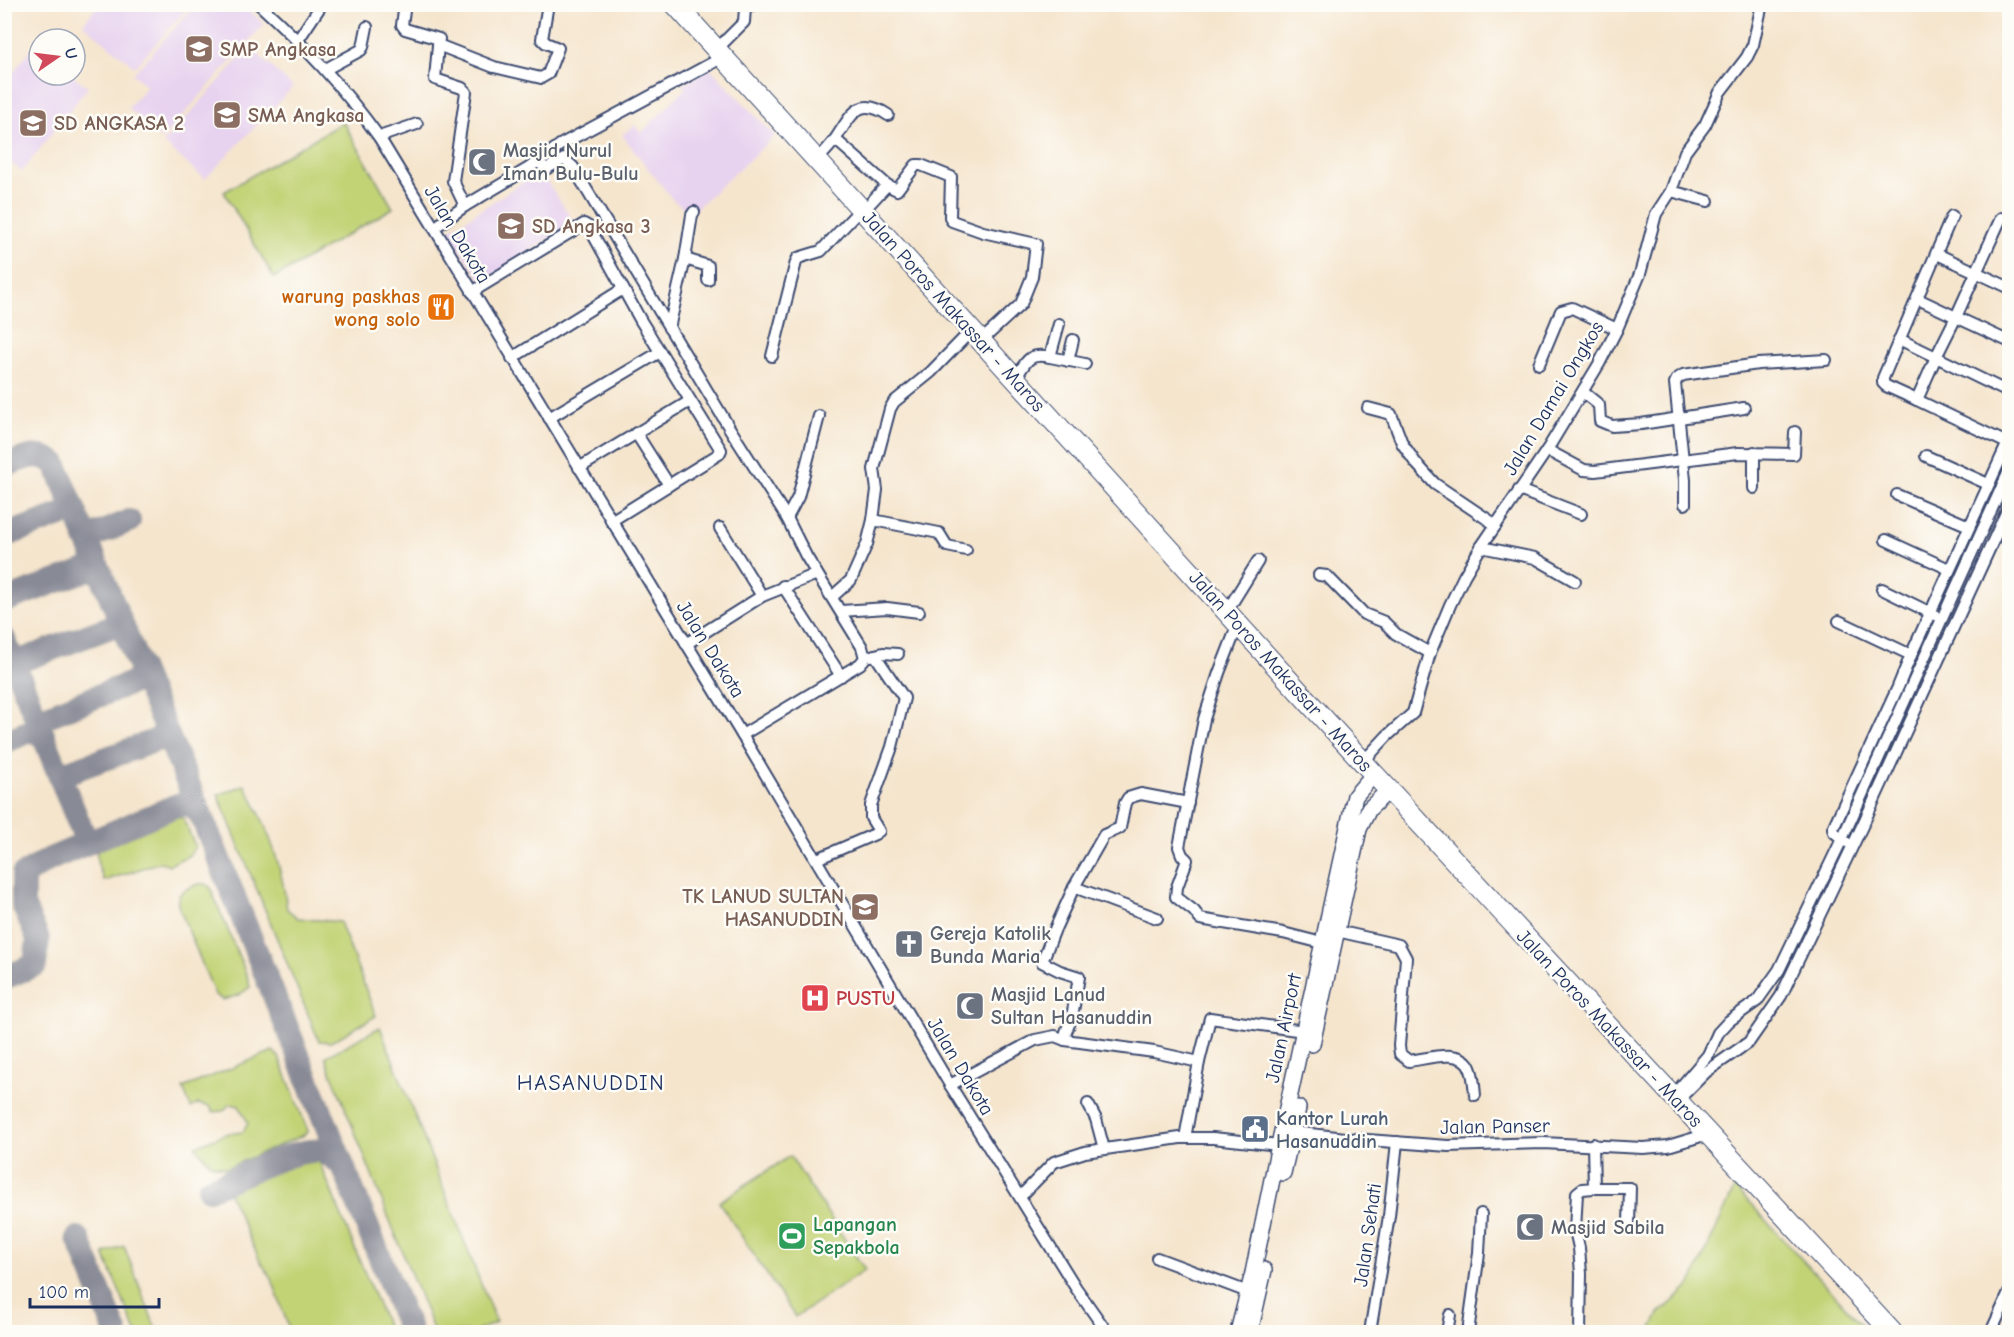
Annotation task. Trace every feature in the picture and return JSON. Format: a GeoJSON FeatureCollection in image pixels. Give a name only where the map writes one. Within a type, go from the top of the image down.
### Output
{"type":"FeatureCollection","features":[{"type":"Feature","properties":{"kind":"highway","name":"Jalan Poros Makassar - Maros"},"geometry":{"type":"LineString","coordinates":[[661,4],[817,161],[859,214]]}},
{"type":"Feature","properties":{"kind":"highway","name":"Jalan Poros Makassar - Maros"},"geometry":{"type":"LineString","coordinates":[[675,4],[715,56],[973,339],[1235,632],[1368,772]]}},
{"type":"Feature","properties":{"kind":"highway","name":"Jalan Poros Makassar - Maros"},"geometry":{"type":"LineString","coordinates":[[993,362],[1016,379],[1227,611],[1386,793],[1878,1332]]}},
{"type":"Feature","properties":{"kind":"highway","name":"Jalan Poros Makassar - Maros"},"geometry":{"type":"LineString","coordinates":[[1386,793],[1675,1098],[1752,1184],[1892,1332]]}},
{"type":"Feature","properties":{"kind":"street","name":"Jalan Dakota"},"geometry":{"type":"LineString","coordinates":[[259,4],[326,69],[379,137],[742,735],[950,1085],[1076,1288],[1107,1332]]}},
{"type":"Feature","properties":{"kind":"street"},"geometry":{"type":"LineString","coordinates":[[298,40],[322,4]]}},
{"type":"Feature","properties":{"kind":"street"},"geometry":{"type":"LineString","coordinates":[[405,4],[403,27],[439,39],[435,79],[462,88],[466,92],[453,181],[465,206]]}},
{"type":"Feature","properties":{"kind":"street"},"geometry":{"type":"LineString","coordinates":[[438,45],[494,67],[544,77],[548,74],[558,48],[542,39],[548,4]]}},
{"type":"Feature","properties":{"kind":"street"},"geometry":{"type":"LineString","coordinates":[[434,228],[560,145],[715,56],[744,22],[745,8],[755,4]]}},
{"type":"Feature","properties":{"kind":"street","name":"Jalan Damai Ongkos"},"geometry":{"type":"LineString","coordinates":[[1368,772],[1387,736],[1413,713],[1430,653],[1450,605],[1481,547],[1547,450],[1583,392],[1617,329],[1640,274],[1656,214],[1671,191],[1685,152],[1705,125],[1720,92],[1747,57],[1753,45],[1762,4]]}},
{"type":"Feature","properties":{"kind":"street"},"geometry":{"type":"LineString","coordinates":[[326,69],[361,50],[367,27]]}},
{"type":"Feature","properties":{"kind":"street"},"geometry":{"type":"LineString","coordinates":[[817,161],[836,140],[851,114],[862,107],[871,107],[888,115]]}},
{"type":"Feature","properties":{"kind":"street"},"geometry":{"type":"LineString","coordinates":[[379,137],[417,124]]}},
{"type":"Feature","properties":{"kind":"street"},"geometry":{"type":"LineString","coordinates":[[832,597],[851,580],[861,560],[873,520],[877,490],[874,469],[894,402],[1021,304],[1032,278],[1036,244],[983,232],[952,221],[950,217],[951,177],[916,165],[897,190],[887,185],[836,140]]}},
{"type":"Feature","properties":{"kind":"street"},"geometry":{"type":"LineString","coordinates":[[538,161],[546,169],[564,159],[573,167],[734,436],[787,518],[862,647],[904,698],[892,747],[871,805],[871,818],[879,831],[817,860]]}},
{"type":"Feature","properties":{"kind":"street"},"geometry":{"type":"LineString","coordinates":[[772,356],[798,258],[821,251],[887,185]]}},
{"type":"Feature","properties":{"kind":"street"},"geometry":{"type":"LineString","coordinates":[[1671,191],[1708,201]]}},
{"type":"Feature","properties":{"kind":"street"},"geometry":{"type":"LineString","coordinates":[[669,328],[694,212]]}},
{"type":"Feature","properties":{"kind":"street"},"geometry":{"type":"LineString","coordinates":[[1853,845],[1842,839],[1833,828],[2008,441],[1883,383],[1952,216]]}},
{"type":"Feature","properties":{"kind":"street"},"geometry":{"type":"LineString","coordinates":[[1917,400],[2001,218]]}},
{"type":"Feature","properties":{"kind":"street"},"geometry":{"type":"LineString","coordinates":[[472,292],[584,224],[589,227],[623,289],[721,452],[611,521]]}},
{"type":"Feature","properties":{"kind":"street"},"geometry":{"type":"LineString","coordinates":[[1937,254],[2010,288]]}},
{"type":"Feature","properties":{"kind":"street"},"geometry":{"type":"LineString","coordinates":[[685,260],[708,266],[708,280]]}},
{"type":"Feature","properties":{"kind":"street"},"geometry":{"type":"LineString","coordinates":[[513,358],[623,289]]}},
{"type":"Feature","properties":{"kind":"street"},"geometry":{"type":"LineString","coordinates":[[1918,299],[2010,342]]}},
{"type":"Feature","properties":{"kind":"street"},"geometry":{"type":"LineString","coordinates":[[1539,364],[1562,311],[1565,309],[1572,308],[1617,329]]}},
{"type":"Feature","properties":{"kind":"street"},"geometry":{"type":"LineString","coordinates":[[1050,357],[1059,324]]}},
{"type":"Feature","properties":{"kind":"street"},"geometry":{"type":"LineString","coordinates":[[1068,361],[1073,340]]}},
{"type":"Feature","properties":{"kind":"street"},"geometry":{"type":"LineString","coordinates":[[1900,340],[2010,393]]}},
{"type":"Feature","properties":{"kind":"street"},"geometry":{"type":"LineString","coordinates":[[549,418],[660,352]]}},
{"type":"Feature","properties":{"kind":"street"},"geometry":{"type":"LineString","coordinates":[[1016,379],[1026,362],[1037,355],[1085,364]]}},
{"type":"Feature","properties":{"kind":"street"},"geometry":{"type":"LineString","coordinates":[[1685,504],[1675,383],[1680,376],[1737,366],[1826,360]]}},
{"type":"Feature","properties":{"kind":"street"},"geometry":{"type":"LineString","coordinates":[[1583,392],[1599,405],[1600,421],[1612,426],[1678,419],[1744,408]]}},
{"type":"Feature","properties":{"kind":"street"},"geometry":{"type":"LineString","coordinates":[[579,468],[690,401]]}},
{"type":"Feature","properties":{"kind":"street"},"geometry":{"type":"LineString","coordinates":[[1368,408],[1391,414],[1401,443],[1435,484],[1496,525]]}},
{"type":"Feature","properties":{"kind":"street"},"geometry":{"type":"LineString","coordinates":[[787,518],[798,497],[819,416]]}},
{"type":"Feature","properties":{"kind":"street"},"geometry":{"type":"LineString","coordinates":[[1547,450],[1587,471],[1754,452],[1794,454],[1795,432]]}},
{"type":"Feature","properties":{"kind":"street"},"geometry":{"type":"LineString","coordinates":[[636,433],[669,485]]}},
{"type":"Feature","properties":{"kind":"street"},"geometry":{"type":"LineString","coordinates":[[1754,452],[1754,488]]}},
{"type":"Feature","properties":{"kind":"street"},"geometry":{"type":"LineString","coordinates":[[1926,456],[1988,484]]}},
{"type":"Feature","properties":{"kind":"street"},"geometry":{"type":"LineString","coordinates":[[1675,1098],[1708,1055],[1718,1033],[1729,1021],[1757,1001],[1768,988],[1787,955],[2010,469]]}},
{"type":"Feature","properties":{"kind":"street"},"geometry":{"type":"LineString","coordinates":[[1520,490],[1581,514]]}},
{"type":"Feature","properties":{"kind":"street"},"geometry":{"type":"LineString","coordinates":[[1897,495],[1969,526]]}},
{"type":"Feature","properties":{"kind":"street"},"geometry":{"type":"LineString","coordinates":[[1675,1098],[1706,1072],[1749,1042],[1781,996],[2010,504]]}},
{"type":"Feature","properties":{"kind":"street"},"geometry":{"type":"LineString","coordinates":[[873,520],[939,533],[947,546],[966,550]]}},
{"type":"Feature","properties":{"kind":"street"},"geometry":{"type":"LineString","coordinates":[[720,528],[762,596]]}},
{"type":"Feature","properties":{"kind":"street"},"geometry":{"type":"LineString","coordinates":[[2010,534],[2007,540],[2010,544]]}},
{"type":"Feature","properties":{"kind":"street"},"geometry":{"type":"LineString","coordinates":[[1886,540],[1949,569]]}},
{"type":"Feature","properties":{"kind":"street"},"geometry":{"type":"LineString","coordinates":[[1481,547],[1536,558],[1575,581]]}},
{"type":"Feature","properties":{"kind":"street"},"geometry":{"type":"LineString","coordinates":[[1227,611],[1258,561]]}},
{"type":"Feature","properties":{"kind":"street"},"geometry":{"type":"LineString","coordinates":[[686,644],[762,596],[817,573]]}},
{"type":"Feature","properties":{"kind":"street"},"geometry":{"type":"LineString","coordinates":[[1319,574],[1327,576],[1366,617],[1384,622],[1396,634],[1430,653]]}},
{"type":"Feature","properties":{"kind":"street"},"geometry":{"type":"LineString","coordinates":[[783,586],[841,676]]}},
{"type":"Feature","properties":{"kind":"street"},"geometry":{"type":"LineString","coordinates":[[1882,589],[1954,623]]}},
{"type":"Feature","properties":{"kind":"street"},"geometry":{"type":"LineString","coordinates":[[841,611],[887,608],[919,612]]}},
{"type":"Feature","properties":{"kind":"street"},"geometry":{"type":"LineString","coordinates":[[1839,621],[1911,655]]}},
{"type":"Feature","properties":{"kind":"street"},"geometry":{"type":"LineString","coordinates":[[1235,632],[1219,673],[1196,751],[1179,847],[1187,860],[1177,887],[1176,897],[1188,905],[1200,919],[1283,933],[1322,943]]}},
{"type":"Feature","properties":{"kind":"street"},"geometry":{"type":"LineString","coordinates":[[742,735],[870,657],[898,654]]}},
{"type":"Feature","properties":{"kind":"street"},"geometry":{"type":"LineString","coordinates":[[1882,750],[1894,757]]}},
{"type":"Feature","properties":{"kind":"street","name":"Jalan Airport"},"geometry":{"type":"LineString","coordinates":[[1250,1332],[1279,1145],[1292,1111],[1337,931],[1353,804],[1368,772]]}},
{"type":"Feature","properties":{"kind":"street","name":"Jalan Airport"},"geometry":{"type":"LineString","coordinates":[[1238,1332],[1248,1292],[1258,1275],[1293,1132],[1292,1111],[1304,1031],[1322,943],[1347,862],[1364,817],[1386,793]]}},
{"type":"Feature","properties":{"kind":"street"},"geometry":{"type":"LineString","coordinates":[[1065,1040],[1072,1017],[1078,976],[1060,971],[1042,962],[1054,929],[1074,887],[1104,835],[1120,828],[1128,798],[1141,794],[1188,803]]}},
{"type":"Feature","properties":{"kind":"street"},"geometry":{"type":"LineString","coordinates":[[1074,887],[1156,918]]}},
{"type":"Feature","properties":{"kind":"street"},"geometry":{"type":"LineString","coordinates":[[1337,931],[1399,945],[1406,958],[1400,1054],[1409,1061],[1458,1056],[1466,1060],[1471,1069],[1474,1095]]}},
{"type":"Feature","properties":{"kind":"street"},"geometry":{"type":"LineString","coordinates":[[1185,1138],[1198,1062],[1210,1018],[1304,1031]]}},
{"type":"Feature","properties":{"kind":"street"},"geometry":{"type":"LineString","coordinates":[[950,1085],[1035,1040],[1055,1035],[1065,1040],[1154,1052],[1198,1062]]}},
{"type":"Feature","properties":{"kind":"street"},"geometry":{"type":"LineString","coordinates":[[1088,1104],[1096,1119],[1104,1149]]}},
{"type":"Feature","properties":{"kind":"street","name":"Jalan Panser"},"geometry":{"type":"LineString","coordinates":[[1293,1132],[1448,1146],[1543,1143],[1658,1148],[1698,1137]]}},
{"type":"Feature","properties":{"kind":"street"},"geometry":{"type":"LineString","coordinates":[[1021,1196],[1054,1162],[1104,1149],[1185,1138],[1213,1138],[1279,1145]]}},
{"type":"Feature","properties":{"kind":"street","name":"Jalan Sehati"},"geometry":{"type":"LineString","coordinates":[[1370,1332],[1389,1216],[1397,1142]]}},
{"type":"Feature","properties":{"kind":"street"},"geometry":{"type":"LineString","coordinates":[[1593,1144],[1594,1188]]}},
{"type":"Feature","properties":{"kind":"street"},"geometry":{"type":"LineString","coordinates":[[1580,1332],[1580,1248],[1575,1230],[1577,1193],[1582,1189],[1630,1188],[1629,1224]]}},
{"type":"Feature","properties":{"kind":"street"},"geometry":{"type":"LineString","coordinates":[[1468,1332],[1479,1253],[1481,1214]]}},
{"type":"Feature","properties":{"kind":"street"},"geometry":{"type":"LineString","coordinates":[[1156,1258],[1248,1292]]}},
{"type":"Feature","properties":{"kind":"street"},"geometry":{"type":"LineString","coordinates":[[1991,1332],[2010,1291]]}},
{"type":"Feature","properties":{"kind":"street"},"geometry":{"type":"LineString","coordinates":[[1447,1332],[1450,1315]]}},
{"type":"Feature","properties":{"kind":"shaded area"},"geometry":{"type":"Polygon","coordinates":[[[98,4],[190,5],[135,67],[83,24],[98,4]]]}},
{"type":"Feature","properties":{"kind":"shaded area","name":"SMP Angkasa"},"geometry":{"type":"Polygon","coordinates":[[[195,5],[243,5],[264,24],[162,139],[128,108],[147,86],[133,74],[195,5]]]}},
{"type":"Feature","properties":{"kind":"shaded area","name":"SMA Angkasa"},"geometry":{"type":"Polygon","coordinates":[[[250,47],[293,87],[205,179],[163,143],[250,47]]]}},
{"type":"Feature","properties":{"kind":"shaded area","name":"SD ANGKASA 2"},"geometry":{"type":"Polygon","coordinates":[[[27,54],[27,87],[88,87],[22,172],[5,158],[5,83],[27,54]]]}},
{"type":"Feature","properties":{"kind":"shaded area"},"geometry":{"type":"Polygon","coordinates":[[[710,68],[775,136],[691,213],[673,200],[622,135],[635,125],[641,133],[685,89],[683,85],[710,68]]]}},
{"type":"Feature","properties":{"kind":"shaded area","name":"SD Angkasa 3"},"geometry":{"type":"Polygon","coordinates":[[[540,171],[574,222],[482,282],[448,231],[540,171]]]}},
{"type":"Feature","properties":{"kind":"green space"},"geometry":{"type":"Polygon","coordinates":[[[343,122],[393,208],[274,278],[224,192],[343,122]]]}},
{"type":"Feature","properties":{"kind":"green space"},"geometry":{"type":"Polygon","coordinates":[[[245,785],[272,845],[287,909],[298,918],[340,922],[376,1016],[331,1042],[319,1041],[218,795],[245,785]]]}},
{"type":"Feature","properties":{"kind":"green space"},"geometry":{"type":"Polygon","coordinates":[[[172,815],[183,818],[195,846],[190,855],[169,865],[161,862],[104,881],[97,859],[99,846],[172,815]]]}},
{"type":"Feature","properties":{"kind":"green space"},"geometry":{"type":"Polygon","coordinates":[[[198,884],[210,887],[250,987],[239,995],[223,1000],[215,995],[178,905],[181,894],[198,884]]]}},
{"type":"Feature","properties":{"kind":"green space"},"geometry":{"type":"Polygon","coordinates":[[[380,1027],[496,1322],[476,1332],[434,1332],[325,1057],[380,1027]]]}},
{"type":"Feature","properties":{"kind":"green space"},"geometry":{"type":"Polygon","coordinates":[[[273,1051],[279,1057],[308,1131],[304,1135],[226,1168],[211,1164],[195,1146],[225,1134],[243,1132],[248,1123],[239,1106],[230,1104],[223,1111],[212,1112],[211,1107],[198,1104],[191,1108],[183,1088],[273,1051]]]}},
{"type":"Feature","properties":{"kind":"green space","name":"Lapangan Sepakbola"},"geometry":{"type":"Polygon","coordinates":[[[790,1156],[865,1270],[795,1317],[719,1202],[790,1156]]]}},
{"type":"Feature","properties":{"kind":"green space"},"geometry":{"type":"Polygon","coordinates":[[[305,1158],[319,1161],[389,1332],[290,1332],[272,1279],[260,1261],[227,1189],[229,1186],[295,1159],[305,1158]]]}},
{"type":"Feature","properties":{"kind":"green space"},"geometry":{"type":"Polygon","coordinates":[[[1735,1187],[1869,1332],[1650,1332],[1659,1314],[1690,1286],[1735,1187]]]}},
{"type":"Feature","properties":{"kind":"green space"},"geometry":{"type":"Polygon","coordinates":[[[124,1246],[157,1332],[136,1332],[104,1254],[124,1246]]]}},
{"type":"Feature","properties":{"kind":"taxiway"},"geometry":{"type":"LineString","coordinates":[[4,466],[36,456],[55,463],[201,815],[410,1332]]}},
{"type":"Feature","properties":{"kind":"taxiway"},"geometry":{"type":"LineString","coordinates":[[4,536],[74,510]]}},
{"type":"Feature","properties":{"kind":"taxiway"},"geometry":{"type":"LineString","coordinates":[[86,539],[129,521]]}},
{"type":"Feature","properties":{"kind":"taxiway"},"geometry":{"type":"LineString","coordinates":[[4,601],[97,566]]}},
{"type":"Feature","properties":{"kind":"taxiway"},"geometry":{"type":"LineString","coordinates":[[4,667],[121,623]]}},
{"type":"Feature","properties":{"kind":"taxiway"},"geometry":{"type":"LineString","coordinates":[[4,639],[87,843]]}},
{"type":"Feature","properties":{"kind":"taxiway"},"geometry":{"type":"LineString","coordinates":[[37,720],[144,678]]}},
{"type":"Feature","properties":{"kind":"taxiway"},"geometry":{"type":"LineString","coordinates":[[4,742],[40,727]]}},
{"type":"Feature","properties":{"kind":"taxiway"},"geometry":{"type":"LineString","coordinates":[[60,775],[168,736]]}},
{"type":"Feature","properties":{"kind":"taxiway"},"geometry":{"type":"LineString","coordinates":[[4,978],[35,965],[38,939],[23,905],[23,875],[50,859],[175,806],[183,804],[190,806],[201,815]]}},
{"type":"Feature","properties":{"kind":"taxiway"},"geometry":{"type":"LineString","coordinates":[[209,1189],[280,1159],[308,1151],[326,1153],[343,1166]]}},
{"type":"Feature","properties":{"kind":"taxiway"},"geometry":{"type":"LineString","coordinates":[[78,1238],[116,1332]]}},
{"type":"Feature","properties":{"kind":"place","name":"SMP Angkasa"},"geometry":{"type":"Point","coordinates":[199,49]}},
{"type":"Feature","properties":{"kind":"place","name":"SMA Angkasa"},"geometry":{"type":"Point","coordinates":[227,115]}},
{"type":"Feature","properties":{"kind":"place","name":"SD ANGKASA 2"},"geometry":{"type":"Point","coordinates":[33,123]}},
{"type":"Feature","properties":{"kind":"place","name":"Masjid Nurul Iman Bulu-Bulu"},"geometry":{"type":"Point","coordinates":[482,162]}},
{"type":"Feature","properties":{"kind":"place","name":"SD Angkasa 3"},"geometry":{"type":"Point","coordinates":[511,226]}},
{"type":"Feature","properties":{"kind":"place","name":"warung paskhas wong solo"},"geometry":{"type":"Point","coordinates":[441,307]}},
{"type":"Feature","properties":{"kind":"place","name":"TK LANUD SULTAN HASANUDDIN"},"geometry":{"type":"Point","coordinates":[865,907]}},
{"type":"Feature","properties":{"kind":"place","name":"Gereja Katolik Bunda Maria"},"geometry":{"type":"Point","coordinates":[909,944]}},
{"type":"Feature","properties":{"kind":"place","name":"PUSTU"},"geometry":{"type":"Point","coordinates":[815,998]}},
{"type":"Feature","properties":{"kind":"place","name":"Masjid Lanud Sultan Hasanuddin"},"geometry":{"type":"Point","coordinates":[970,1006]}},
{"type":"Feature","properties":{"kind":"place","name":"Kantor Lurah Hasanuddin"},"geometry":{"type":"Point","coordinates":[1255,1129]}},
{"type":"Feature","properties":{"kind":"place","name":"Masjid Sabila"},"geometry":{"type":"Point","coordinates":[1530,1227]}},
{"type":"Feature","properties":{"kind":"place","name":"Lapangan Sepakbola"},"geometry":{"type":"Point","coordinates":[792,1236]}},
{"type":"Feature","properties":{"kind":"district","name":"HASANUDDIN"},"geometry":{"type":"Point","coordinates":[591,1082]}}]}
